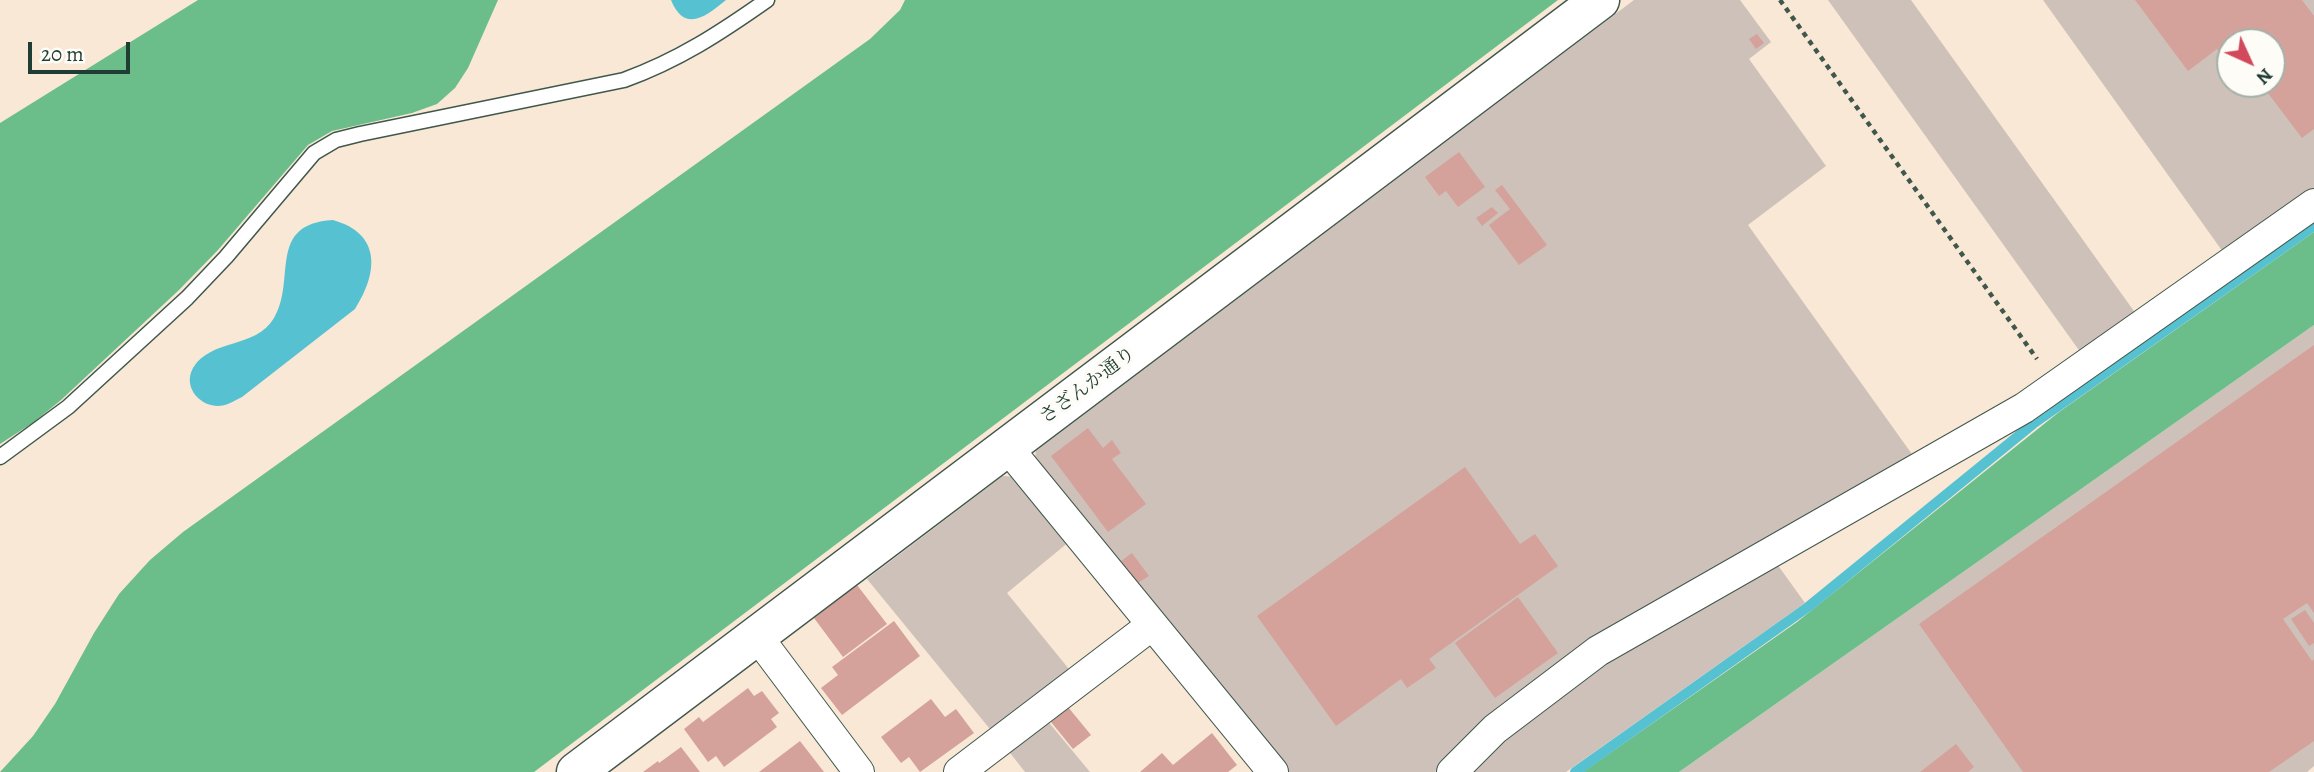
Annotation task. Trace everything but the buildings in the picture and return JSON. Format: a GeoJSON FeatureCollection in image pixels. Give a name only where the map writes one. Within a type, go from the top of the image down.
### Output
{"type":"FeatureCollection","features":[{"type":"Feature","properties":{"kind":"street","name":"さざんか通り"},"geometry":{"type":"LineString","coordinates":[[576,772],[1600,0]]}},
{"type":"Feature","properties":{"kind":"street"},"geometry":{"type":"LineString","coordinates":[[1452,772],[1495,729],[1598,651],[2024,408],[2314,204]]}},
{"type":"Feature","properties":{"kind":"street"},"geometry":{"type":"LineString","coordinates":[[1007,447],[1273,772]]}},
{"type":"Feature","properties":{"kind":"street"},"geometry":{"type":"LineString","coordinates":[[959,772],[1152,625]]}},
{"type":"Feature","properties":{"kind":"street"},"geometry":{"type":"LineString","coordinates":[[757,636],[859,772]]}},
{"type":"Feature","properties":{"kind":"lane"},"geometry":{"type":"LineString","coordinates":[[0,457],[68,407],[187,298],[226,257],[314,153],[336,140],[360,134],[624,80],[685,54],[767,0]]}},
{"type":"Feature","properties":{"kind":"path"},"geometry":{"type":"LineString","coordinates":[[1780,0],[2056,386]]}},
{"type":"Feature","properties":{"kind":"shaded area"},"geometry":{"type":"Polygon","coordinates":[[[1634,0],[1740,0],[1771,42],[1749,59],[1826,166],[1748,225],[1914,457],[1487,719],[1435,772],[1286,772],[1034,465],[1036,451],[1634,0]]]}},
{"type":"Feature","properties":{"kind":"shaded area"},"geometry":{"type":"Polygon","coordinates":[[[1828,0],[1911,0],[2136,314],[2081,353],[1828,0]]]}},
{"type":"Feature","properties":{"kind":"shaded area"},"geometry":{"type":"Polygon","coordinates":[[[2043,0],[2314,0],[2314,188],[2223,252],[2043,0]]]}},
{"type":"Feature","properties":{"kind":"shaded area"},"geometry":{"type":"Polygon","coordinates":[[[2314,325],[2314,766],[2307,772],[1679,772],[2314,325]]]}},
{"type":"Feature","properties":{"kind":"shaded area"},"geometry":{"type":"Polygon","coordinates":[[[1003,476],[1018,477],[1070,541],[1007,593],[1073,674],[994,734],[867,579],[1003,476]]]}},
{"type":"Feature","properties":{"kind":"shaded area"},"geometry":{"type":"Polygon","coordinates":[[[1777,564],[1805,603],[1566,772],[1471,772],[1503,739],[1605,661],[1777,564]]]}},
{"type":"Feature","properties":{"kind":"shaded area"},"geometry":{"type":"Polygon","coordinates":[[[1046,719],[1090,772],[1025,772],[1007,749],[1046,719]]]}},
{"type":"Feature","properties":{"kind":"green space"},"geometry":{"type":"Polygon","coordinates":[[[198,0],[498,0],[468,68],[455,88],[437,104],[412,113],[332,131],[308,145],[218,250],[179,290],[61,400],[0,444],[0,123],[198,0]]]}},
{"type":"Feature","properties":{"kind":"green space"},"geometry":{"type":"Polygon","coordinates":[[[905,0],[1558,0],[534,772],[0,772],[33,736],[55,704],[119,594],[150,560],[183,532],[870,39],[900,10],[905,0]]]}},
{"type":"Feature","properties":{"kind":"green space"},"geometry":{"type":"Polygon","coordinates":[[[2314,232],[2314,325],[1679,772],[1583,772],[1797,622],[2059,412],[2314,232]]]}},
{"type":"Feature","properties":{"kind":"water"},"geometry":{"type":"Polygon","coordinates":[[[671,0],[726,0],[704,16],[689,19],[683,17],[671,0]]]}},
{"type":"Feature","properties":{"kind":"water"},"geometry":{"type":"Polygon","coordinates":[[[333,220],[349,226],[360,235],[368,245],[371,256],[368,282],[355,309],[242,397],[217,406],[198,398],[191,388],[190,375],[193,368],[211,352],[245,340],[266,328],[280,303],[291,243],[299,232],[312,224],[333,220]]]}},
{"type":"Feature","properties":{"kind":"waterway"},"geometry":{"type":"LineString","coordinates":[[1575,772],[1808,607],[2033,424],[2314,226]]}}]}
